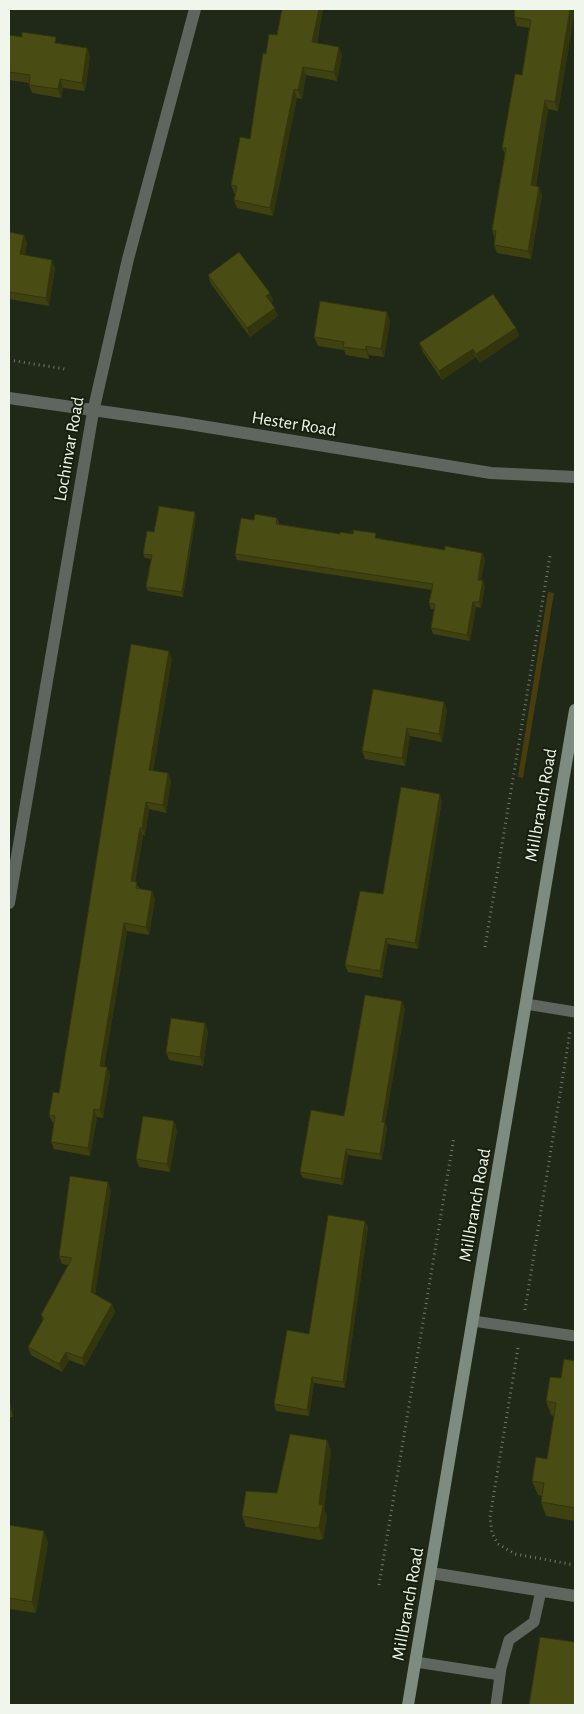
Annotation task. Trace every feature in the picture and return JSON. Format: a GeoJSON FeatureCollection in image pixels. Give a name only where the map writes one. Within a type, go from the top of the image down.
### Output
{"type":"FeatureCollection","features":[{"type":"Feature","properties":{"kind":"main road","name":"Millbranch Road"},"geometry":{"type":"LineString","coordinates":[[408,1705],[575,710]]}},
{"type":"Feature","properties":{"kind":"street","name":"Lochinvar Road"},"geometry":{"type":"LineString","coordinates":[[9,903],[13,844],[93,412],[128,259],[196,9]]}},
{"type":"Feature","properties":{"kind":"street","name":"Hester Road"},"geometry":{"type":"LineString","coordinates":[[9,398],[93,412],[183,423],[491,473],[575,477]]}},
{"type":"Feature","properties":{"kind":"street"},"geometry":{"type":"LineString","coordinates":[[431,1573],[575,1596]]}},
{"type":"Feature","properties":{"kind":"lane"},"geometry":{"type":"LineString","coordinates":[[526,1004],[575,1012]]}},
{"type":"Feature","properties":{"kind":"lane"},"geometry":{"type":"LineString","coordinates":[[473,1321],[575,1336]]}},
{"type":"Feature","properties":{"kind":"lane"},"geometry":{"type":"LineString","coordinates":[[496,1705],[500,1675],[509,1640],[534,1622],[541,1590]]}},
{"type":"Feature","properties":{"kind":"lane"},"geometry":{"type":"LineString","coordinates":[[416,1662],[500,1675]]}},
{"type":"Feature","properties":{"kind":"path"},"geometry":{"type":"LineString","coordinates":[[9,360],[65,369]]}},
{"type":"Feature","properties":{"kind":"path"},"geometry":{"type":"LineString","coordinates":[[485,946],[550,556]]}},
{"type":"Feature","properties":{"kind":"path"},"geometry":{"type":"LineString","coordinates":[[379,1585],[454,1137]]}},
{"type":"Feature","properties":{"kind":"shaded area"},"geometry":{"type":"Polygon","coordinates":[[[548,592],[554,593],[523,778],[518,777],[548,592]]]}},
{"type":"Feature","properties":{"kind":"building"},"geometry":{"type":"Polygon","coordinates":[[[282,9],[319,9],[312,42],[339,47],[334,72],[303,67],[298,90],[294,89],[270,208],[234,200],[237,186],[231,185],[240,137],[250,139],[263,53],[266,54],[269,34],[277,35],[282,9]]]}},
{"type":"Feature","properties":{"kind":"building"},"geometry":{"type":"Polygon","coordinates":[[[515,9],[570,9],[555,102],[545,100],[531,185],[539,187],[528,251],[494,245],[496,231],[492,230],[506,148],[502,148],[515,74],[522,75],[531,20],[514,17],[515,9]]]}},
{"type":"Feature","properties":{"kind":"building"},"geometry":{"type":"Polygon","coordinates":[[[22,32],[56,37],[55,43],[87,48],[82,83],[60,79],[58,89],[29,85],[30,75],[9,72],[9,35],[22,37],[22,32]]]}},
{"type":"Feature","properties":{"kind":"building"},"geometry":{"type":"Polygon","coordinates":[[[9,232],[24,235],[20,254],[52,260],[46,298],[9,292],[9,232]]]}},
{"type":"Feature","properties":{"kind":"building"},"geometry":{"type":"Polygon","coordinates":[[[239,252],[270,293],[266,296],[275,308],[247,328],[208,275],[239,252]]]}},
{"type":"Feature","properties":{"kind":"building"},"geometry":{"type":"Polygon","coordinates":[[[493,294],[516,328],[476,354],[473,349],[439,371],[419,343],[493,294]]]}},
{"type":"Feature","properties":{"kind":"building"},"geometry":{"type":"Polygon","coordinates":[[[320,301],[387,312],[381,349],[366,346],[366,350],[343,347],[344,342],[314,337],[320,301]]]}},
{"type":"Feature","properties":{"kind":"building"},"geometry":{"type":"Polygon","coordinates":[[[159,506],[195,512],[182,592],[146,587],[152,555],[143,554],[147,531],[154,532],[159,506]]]}},
{"type":"Feature","properties":{"kind":"building"},"geometry":{"type":"Polygon","coordinates":[[[255,514],[277,518],[276,524],[340,534],[340,532],[353,534],[353,530],[376,533],[375,538],[445,550],[445,546],[482,553],[478,580],[483,580],[479,602],[473,602],[467,635],[431,628],[435,604],[429,603],[433,584],[235,554],[241,518],[254,520],[255,514]]]}},
{"type":"Feature","properties":{"kind":"building"},"geometry":{"type":"Polygon","coordinates":[[[131,644],[169,651],[149,770],[168,773],[163,805],[146,802],[142,828],[140,828],[131,881],[137,882],[136,888],[152,891],[146,927],[124,923],[100,1066],[107,1067],[100,1110],[94,1109],[88,1148],[51,1142],[55,1116],[49,1115],[53,1092],[59,1093],[131,644]]]}},
{"type":"Feature","properties":{"kind":"building"},"geometry":{"type":"Polygon","coordinates":[[[373,689],[444,702],[439,734],[407,728],[402,758],[362,751],[373,689]]]}},
{"type":"Feature","properties":{"kind":"building"},"geometry":{"type":"Polygon","coordinates":[[[401,787],[440,794],[415,943],[386,938],[380,971],[345,965],[360,891],[383,894],[401,787]]]}},
{"type":"Feature","properties":{"kind":"building"},"geometry":{"type":"Polygon","coordinates":[[[365,995],[402,1001],[382,1122],[385,1122],[380,1154],[346,1149],[341,1179],[300,1172],[311,1110],[344,1116],[365,995]]]}},
{"type":"Feature","properties":{"kind":"building"},"geometry":{"type":"Polygon","coordinates":[[[171,1018],[205,1023],[200,1057],[166,1052],[171,1018]]]}},
{"type":"Feature","properties":{"kind":"building"},"geometry":{"type":"Polygon","coordinates":[[[143,1116],[174,1121],[167,1164],[136,1159],[143,1116]]]}},
{"type":"Feature","properties":{"kind":"building"},"geometry":{"type":"Polygon","coordinates":[[[70,1176],[108,1182],[91,1292],[112,1304],[82,1358],[66,1352],[59,1364],[28,1347],[44,1318],[41,1315],[72,1258],[59,1256],[70,1176]]]}},
{"type":"Feature","properties":{"kind":"building"},"geometry":{"type":"Polygon","coordinates":[[[328,1215],[365,1221],[343,1382],[312,1377],[307,1410],[274,1404],[287,1330],[309,1334],[328,1215]]]}},
{"type":"Feature","properties":{"kind":"building"},"geometry":{"type":"Polygon","coordinates":[[[564,1359],[575,1361],[575,1508],[541,1502],[544,1483],[532,1481],[536,1457],[547,1459],[556,1403],[546,1401],[550,1377],[561,1378],[564,1359]]]}},
{"type":"Feature","properties":{"kind":"building"},"geometry":{"type":"Polygon","coordinates":[[[290,1434],[327,1440],[319,1504],[323,1505],[319,1527],[315,1528],[242,1516],[246,1491],[277,1493],[290,1434]]]}},
{"type":"Feature","properties":{"kind":"building"},"geometry":{"type":"Polygon","coordinates":[[[9,1525],[44,1531],[32,1602],[9,1598],[9,1525]]]}},
{"type":"Feature","properties":{"kind":"building"},"geometry":{"type":"Polygon","coordinates":[[[540,1637],[575,1642],[575,1705],[529,1705],[540,1637]]]}}]}
